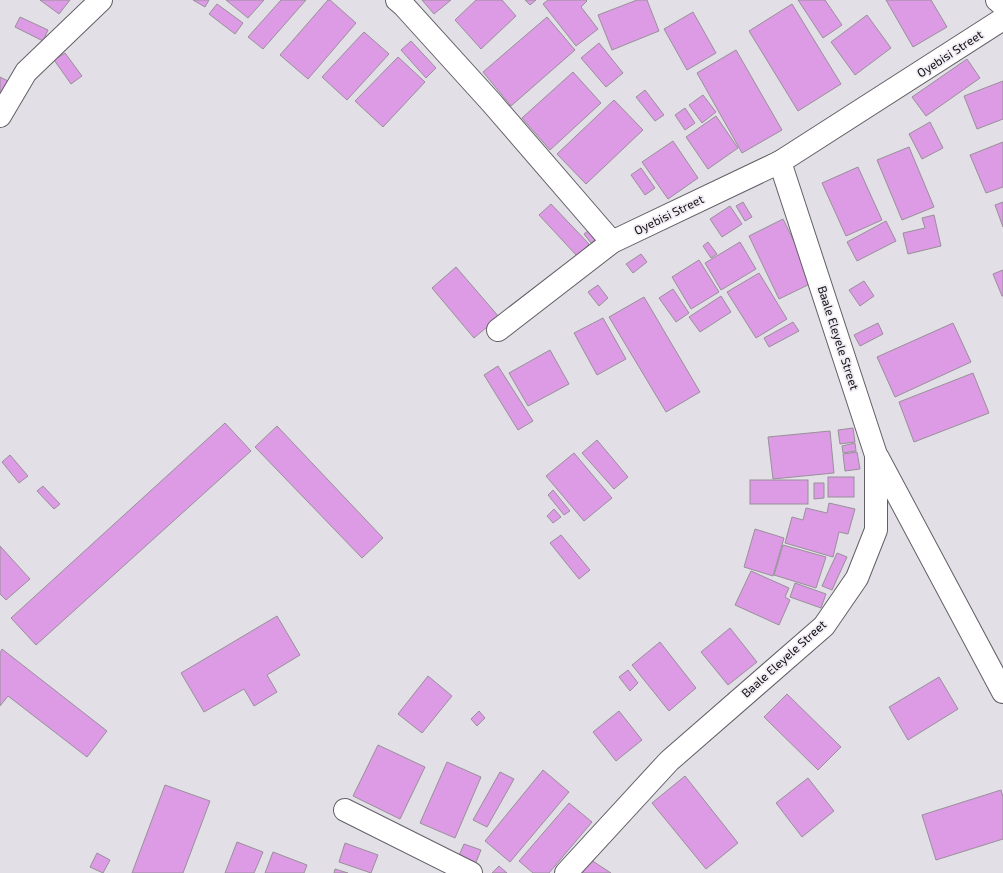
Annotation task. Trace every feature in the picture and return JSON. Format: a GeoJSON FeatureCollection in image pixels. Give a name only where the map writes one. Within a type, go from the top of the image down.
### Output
{"type":"FeatureCollection","features":[{"type":"Feature","properties":{"kind":"street"},"geometry":{"type":"LineString","coordinates":[[0,116],[26,72],[101,0]]}},
{"type":"Feature","properties":{"kind":"street"},"geometry":{"type":"LineString","coordinates":[[397,0],[491,102],[612,242]]}},
{"type":"Feature","properties":{"kind":"street"},"geometry":{"type":"LineString","coordinates":[[997,0],[1003,5]]}},
{"type":"Feature","properties":{"kind":"street","name":"Oyebisi Street"},"geometry":{"type":"LineString","coordinates":[[498,330],[612,242],[780,162],[1003,19]]}},
{"type":"Feature","properties":{"kind":"street","name":"Baale Eleyele Street"},"geometry":{"type":"LineString","coordinates":[[566,873],[669,761],[824,626],[857,578],[876,530],[876,455],[780,162]]}},
{"type":"Feature","properties":{"kind":"street"},"geometry":{"type":"LineString","coordinates":[[876,455],[1003,692]]}},
{"type":"Feature","properties":{"kind":"street"},"geometry":{"type":"LineString","coordinates":[[344,810],[471,873]]}},
{"type":"Feature","properties":{"kind":"building"},"geometry":{"type":"Polygon","coordinates":[[[40,0],[70,0],[59,14],[40,0]]]}},
{"type":"Feature","properties":{"kind":"building"},"geometry":{"type":"Polygon","coordinates":[[[193,0],[209,0],[205,7],[193,0]]]}},
{"type":"Feature","properties":{"kind":"building"},"geometry":{"type":"Polygon","coordinates":[[[226,0],[264,0],[248,18],[226,0]]]}},
{"type":"Feature","properties":{"kind":"building"},"geometry":{"type":"Polygon","coordinates":[[[281,0],[306,0],[263,49],[248,37],[281,0]]]}},
{"type":"Feature","properties":{"kind":"building"},"geometry":{"type":"Polygon","coordinates":[[[328,0],[330,0],[356,23],[308,79],[280,55],[328,0]]]}},
{"type":"Feature","properties":{"kind":"building"},"geometry":{"type":"Polygon","coordinates":[[[422,0],[451,0],[434,14],[422,0]]]}},
{"type":"Feature","properties":{"kind":"building"},"geometry":{"type":"Polygon","coordinates":[[[476,0],[502,0],[516,16],[481,49],[455,20],[476,0]]]}},
{"type":"Feature","properties":{"kind":"building"},"geometry":{"type":"Polygon","coordinates":[[[525,0],[536,0],[530,5],[525,0]]]}},
{"type":"Feature","properties":{"kind":"building"},"geometry":{"type":"Polygon","coordinates":[[[548,0],[586,0],[587,1],[581,7],[598,29],[576,46],[543,4],[548,0]]]}},
{"type":"Feature","properties":{"kind":"building"},"geometry":{"type":"Polygon","coordinates":[[[637,0],[647,0],[659,31],[612,50],[598,15],[637,0]]]}},
{"type":"Feature","properties":{"kind":"building"},"geometry":{"type":"Polygon","coordinates":[[[798,0],[825,0],[842,25],[823,38],[798,0]]]}},
{"type":"Feature","properties":{"kind":"building"},"geometry":{"type":"Polygon","coordinates":[[[886,0],[931,0],[947,27],[913,47],[886,0]]]}},
{"type":"Feature","properties":{"kind":"building"},"geometry":{"type":"Polygon","coordinates":[[[217,4],[243,23],[235,34],[209,14],[217,4]]]}},
{"type":"Feature","properties":{"kind":"building"},"geometry":{"type":"Polygon","coordinates":[[[792,4],[841,84],[798,111],[749,31],[792,4]]]}},
{"type":"Feature","properties":{"kind":"building"},"geometry":{"type":"Polygon","coordinates":[[[693,12],[716,53],[687,70],[664,29],[693,12]]]}},
{"type":"Feature","properties":{"kind":"building"},"geometry":{"type":"Polygon","coordinates":[[[867,15],[891,48],[855,75],[831,42],[867,15]]]}},
{"type":"Feature","properties":{"kind":"building"},"geometry":{"type":"Polygon","coordinates":[[[20,17],[48,30],[43,41],[15,27],[20,17]]]}},
{"type":"Feature","properties":{"kind":"building"},"geometry":{"type":"Polygon","coordinates":[[[547,17],[575,50],[511,106],[483,72],[547,17]]]}},
{"type":"Feature","properties":{"kind":"building"},"geometry":{"type":"Polygon","coordinates":[[[364,32],[389,54],[347,100],[322,77],[364,32]]]}},
{"type":"Feature","properties":{"kind":"building"},"geometry":{"type":"Polygon","coordinates":[[[411,41],[436,68],[426,78],[401,50],[411,41]]]}},
{"type":"Feature","properties":{"kind":"building"},"geometry":{"type":"Polygon","coordinates":[[[599,43],[623,73],[606,87],[581,58],[599,43]]]}},
{"type":"Feature","properties":{"kind":"building"},"geometry":{"type":"Polygon","coordinates":[[[736,50],[782,130],[742,153],[697,73],[736,50]]]}},
{"type":"Feature","properties":{"kind":"building"},"geometry":{"type":"Polygon","coordinates":[[[65,53],[82,76],[71,84],[54,60],[65,53]]]}},
{"type":"Feature","properties":{"kind":"building"},"geometry":{"type":"Polygon","coordinates":[[[398,57],[425,82],[383,127],[355,101],[398,57]]]}},
{"type":"Feature","properties":{"kind":"building"},"geometry":{"type":"Polygon","coordinates":[[[967,59],[980,78],[926,116],[912,97],[967,59]]]}},
{"type":"Feature","properties":{"kind":"building"},"geometry":{"type":"Polygon","coordinates":[[[573,72],[601,103],[550,150],[522,118],[573,72]]]}},
{"type":"Feature","properties":{"kind":"building"},"geometry":{"type":"Polygon","coordinates":[[[0,77],[10,82],[0,100],[0,77]]]}},
{"type":"Feature","properties":{"kind":"building"},"geometry":{"type":"Polygon","coordinates":[[[1003,81],[1003,119],[977,129],[964,96],[1003,81]]]}},
{"type":"Feature","properties":{"kind":"building"},"geometry":{"type":"Polygon","coordinates":[[[645,90],[664,115],[655,121],[636,97],[645,90]]]}},
{"type":"Feature","properties":{"kind":"building"},"geometry":{"type":"Polygon","coordinates":[[[703,95],[716,112],[702,123],[689,105],[703,95]]]}},
{"type":"Feature","properties":{"kind":"building"},"geometry":{"type":"Polygon","coordinates":[[[614,100],[643,130],[586,184],[557,154],[614,100]]]}},
{"type":"Feature","properties":{"kind":"building"},"geometry":{"type":"Polygon","coordinates":[[[685,108],[695,123],[685,130],[675,115],[685,108]]]}},
{"type":"Feature","properties":{"kind":"building"},"geometry":{"type":"Polygon","coordinates":[[[716,116],[738,148],[708,169],[686,137],[716,116]]]}},
{"type":"Feature","properties":{"kind":"building"},"geometry":{"type":"Polygon","coordinates":[[[930,122],[943,148],[922,159],[909,134],[930,122]]]}},
{"type":"Feature","properties":{"kind":"building"},"geometry":{"type":"Polygon","coordinates":[[[673,141],[698,178],[668,199],[642,162],[673,141]]]}},
{"type":"Feature","properties":{"kind":"building"},"geometry":{"type":"Polygon","coordinates":[[[1003,142],[1003,187],[986,193],[970,155],[1003,142]]]}},
{"type":"Feature","properties":{"kind":"building"},"geometry":{"type":"Polygon","coordinates":[[[909,147],[934,207],[902,220],[877,160],[909,147]]]}},
{"type":"Feature","properties":{"kind":"building"},"geometry":{"type":"Polygon","coordinates":[[[858,167],[882,220],[846,236],[822,183],[858,167]]]}},
{"type":"Feature","properties":{"kind":"building"},"geometry":{"type":"Polygon","coordinates":[[[641,168],[655,188],[645,195],[631,175],[641,168]]]}},
{"type":"Feature","properties":{"kind":"building"},"geometry":{"type":"Polygon","coordinates":[[[743,202],[752,217],[745,221],[736,206],[743,202]]]}},
{"type":"Feature","properties":{"kind":"building"},"geometry":{"type":"Polygon","coordinates":[[[1003,202],[1003,227],[995,205],[1003,202]]]}},
{"type":"Feature","properties":{"kind":"building"},"geometry":{"type":"Polygon","coordinates":[[[551,204],[589,244],[577,256],[539,215],[551,204]]]}},
{"type":"Feature","properties":{"kind":"building"},"geometry":{"type":"Polygon","coordinates":[[[730,206],[742,224],[722,237],[710,219],[730,206]]]}},
{"type":"Feature","properties":{"kind":"building"},"geometry":{"type":"Polygon","coordinates":[[[934,215],[941,246],[908,254],[903,233],[925,228],[922,218],[934,215]]]}},
{"type":"Feature","properties":{"kind":"building"},"geometry":{"type":"Polygon","coordinates":[[[783,219],[814,282],[779,299],[749,236],[783,219]]]}},
{"type":"Feature","properties":{"kind":"building"},"geometry":{"type":"Polygon","coordinates":[[[886,221],[896,241],[857,261],[847,242],[886,221]]]}},
{"type":"Feature","properties":{"kind":"building"},"geometry":{"type":"Polygon","coordinates":[[[588,231],[595,240],[591,243],[584,234],[588,231]]]}},
{"type":"Feature","properties":{"kind":"building"},"geometry":{"type":"Polygon","coordinates":[[[708,242],[717,254],[711,258],[703,246],[708,242]]]}},
{"type":"Feature","properties":{"kind":"building"},"geometry":{"type":"Polygon","coordinates":[[[740,242],[756,269],[721,290],[705,263],[740,242]]]}},
{"type":"Feature","properties":{"kind":"building"},"geometry":{"type":"Polygon","coordinates":[[[641,254],[647,262],[633,273],[626,264],[641,254]]]}},
{"type":"Feature","properties":{"kind":"building"},"geometry":{"type":"Polygon","coordinates":[[[699,260],[719,292],[691,309],[672,277],[699,260]]]}},
{"type":"Feature","properties":{"kind":"building"},"geometry":{"type":"Polygon","coordinates":[[[456,267],[499,317],[474,338],[432,288],[456,267]]]}},
{"type":"Feature","properties":{"kind":"building"},"geometry":{"type":"Polygon","coordinates":[[[1003,270],[1003,296],[1002,296],[993,274],[1003,270]]]}},
{"type":"Feature","properties":{"kind":"building"},"geometry":{"type":"Polygon","coordinates":[[[759,273],[787,319],[756,338],[727,292],[759,273]]]}},
{"type":"Feature","properties":{"kind":"building"},"geometry":{"type":"Polygon","coordinates":[[[864,281],[874,296],[860,306],[849,290],[864,281]]]}},
{"type":"Feature","properties":{"kind":"building"},"geometry":{"type":"Polygon","coordinates":[[[598,285],[608,298],[599,306],[588,292],[598,285]]]}},
{"type":"Feature","properties":{"kind":"building"},"geometry":{"type":"Polygon","coordinates":[[[673,289],[689,313],[676,322],[659,298],[673,289]]]}},
{"type":"Feature","properties":{"kind":"building"},"geometry":{"type":"Polygon","coordinates":[[[721,296],[731,312],[700,332],[689,317],[721,296]]]}},
{"type":"Feature","properties":{"kind":"building"},"geometry":{"type":"Polygon","coordinates":[[[644,297],[700,392],[666,412],[609,317],[644,297]]]}},
{"type":"Feature","properties":{"kind":"building"},"geometry":{"type":"Polygon","coordinates":[[[603,318],[626,359],[597,375],[574,333],[603,318]]]}},
{"type":"Feature","properties":{"kind":"building"},"geometry":{"type":"Polygon","coordinates":[[[793,322],[799,331],[769,347],[764,338],[793,322]]]}},
{"type":"Feature","properties":{"kind":"building"},"geometry":{"type":"Polygon","coordinates":[[[878,323],[883,334],[860,346],[854,335],[878,323]]]}},
{"type":"Feature","properties":{"kind":"building"},"geometry":{"type":"Polygon","coordinates":[[[953,323],[971,362],[895,397],[877,357],[953,323]]]}},
{"type":"Feature","properties":{"kind":"building"},"geometry":{"type":"Polygon","coordinates":[[[550,350],[569,384],[528,406],[509,373],[550,350]]]}},
{"type":"Feature","properties":{"kind":"building"},"geometry":{"type":"Polygon","coordinates":[[[498,366],[533,421],[518,430],[484,375],[498,366]]]}},
{"type":"Feature","properties":{"kind":"building"},"geometry":{"type":"Polygon","coordinates":[[[973,373],[989,413],[914,442],[899,402],[973,373]]]}},
{"type":"Feature","properties":{"kind":"building"},"geometry":{"type":"Polygon","coordinates":[[[225,423],[251,451],[36,645],[11,618],[225,423]]]}},
{"type":"Feature","properties":{"kind":"building"},"geometry":{"type":"Polygon","coordinates":[[[277,426],[383,538],[362,558],[255,447],[277,426]]]}},
{"type":"Feature","properties":{"kind":"building"},"geometry":{"type":"Polygon","coordinates":[[[853,428],[855,442],[840,444],[838,430],[853,428]]]}},
{"type":"Feature","properties":{"kind":"building"},"geometry":{"type":"Polygon","coordinates":[[[830,431],[834,473],[773,479],[768,437],[830,431]]]}},
{"type":"Feature","properties":{"kind":"building"},"geometry":{"type":"Polygon","coordinates":[[[597,440],[628,477],[614,489],[582,453],[597,440]]]}},
{"type":"Feature","properties":{"kind":"building"},"geometry":{"type":"Polygon","coordinates":[[[855,443],[856,451],[843,453],[842,446],[855,443]]]}},
{"type":"Feature","properties":{"kind":"building"},"geometry":{"type":"Polygon","coordinates":[[[857,452],[860,469],[845,471],[843,454],[857,452]]]}},
{"type":"Feature","properties":{"kind":"building"},"geometry":{"type":"Polygon","coordinates":[[[574,453],[612,498],[584,521],[546,476],[574,453]]]}},
{"type":"Feature","properties":{"kind":"building"},"geometry":{"type":"Polygon","coordinates":[[[10,455],[28,476],[19,483],[2,462],[10,455]]]}},
{"type":"Feature","properties":{"kind":"building"},"geometry":{"type":"Polygon","coordinates":[[[828,477],[854,477],[854,497],[828,497],[828,477]]]}},
{"type":"Feature","properties":{"kind":"building"},"geometry":{"type":"Polygon","coordinates":[[[750,480],[808,480],[808,504],[750,504],[750,480]]]}},
{"type":"Feature","properties":{"kind":"building"},"geometry":{"type":"Polygon","coordinates":[[[814,483],[824,483],[824,498],[814,499],[814,483]]]}},
{"type":"Feature","properties":{"kind":"building"},"geometry":{"type":"Polygon","coordinates":[[[43,486],[60,504],[54,509],[37,491],[43,486]]]}},
{"type":"Feature","properties":{"kind":"building"},"geometry":{"type":"Polygon","coordinates":[[[553,490],[570,511],[564,515],[548,495],[553,490]]]}},
{"type":"Feature","properties":{"kind":"building"},"geometry":{"type":"Polygon","coordinates":[[[829,503],[855,509],[848,534],[839,532],[833,557],[785,543],[792,517],[803,520],[806,508],[827,513],[829,503]]]}},
{"type":"Feature","properties":{"kind":"building"},"geometry":{"type":"Polygon","coordinates":[[[554,509],[561,517],[553,523],[547,516],[554,509]]]}},
{"type":"Feature","properties":{"kind":"building"},"geometry":{"type":"Polygon","coordinates":[[[755,529],[784,538],[773,576],[744,567],[755,529]]]}},
{"type":"Feature","properties":{"kind":"building"},"geometry":{"type":"Polygon","coordinates":[[[561,535],[590,570],[579,579],[550,543],[561,535]]]}},
{"type":"Feature","properties":{"kind":"building"},"geometry":{"type":"Polygon","coordinates":[[[783,545],[826,557],[816,588],[774,575],[783,545]]]}},
{"type":"Feature","properties":{"kind":"building"},"geometry":{"type":"Polygon","coordinates":[[[0,546],[30,579],[6,600],[0,594],[0,546]]]}},
{"type":"Feature","properties":{"kind":"building"},"geometry":{"type":"Polygon","coordinates":[[[837,553],[847,557],[832,590],[822,586],[837,553]]]}},
{"type":"Feature","properties":{"kind":"building"},"geometry":{"type":"Polygon","coordinates":[[[751,571],[789,588],[785,597],[790,600],[779,625],[735,605],[751,571]]]}},
{"type":"Feature","properties":{"kind":"building"},"geometry":{"type":"Polygon","coordinates":[[[795,583],[826,594],[821,608],[790,597],[795,583]]]}},
{"type":"Feature","properties":{"kind":"building"},"geometry":{"type":"Polygon","coordinates":[[[277,616],[300,655],[267,675],[277,692],[254,706],[244,689],[204,712],[181,673],[277,616]]]}},
{"type":"Feature","properties":{"kind":"building"},"geometry":{"type":"Polygon","coordinates":[[[730,628],[757,662],[728,685],[701,652],[730,628]]]}},
{"type":"Feature","properties":{"kind":"building"},"geometry":{"type":"Polygon","coordinates":[[[660,642],[696,688],[669,711],[632,665],[660,642]]]}},
{"type":"Feature","properties":{"kind":"building"},"geometry":{"type":"Polygon","coordinates":[[[2,649],[107,731],[87,757],[8,696],[0,706],[0,653],[2,649]]]}},
{"type":"Feature","properties":{"kind":"building"},"geometry":{"type":"Polygon","coordinates":[[[628,670],[638,683],[630,691],[619,677],[628,670]]]}},
{"type":"Feature","properties":{"kind":"building"},"geometry":{"type":"Polygon","coordinates":[[[428,676],[452,696],[422,733],[398,714],[428,676]]]}},
{"type":"Feature","properties":{"kind":"building"},"geometry":{"type":"Polygon","coordinates":[[[939,677],[958,709],[908,740],[889,707],[939,677]]]}},
{"type":"Feature","properties":{"kind":"building"},"geometry":{"type":"Polygon","coordinates":[[[787,694],[841,747],[818,770],[764,717],[787,694]]]}},
{"type":"Feature","properties":{"kind":"building"},"geometry":{"type":"Polygon","coordinates":[[[479,711],[485,718],[477,726],[471,719],[479,711]]]}},
{"type":"Feature","properties":{"kind":"building"},"geometry":{"type":"Polygon","coordinates":[[[619,711],[642,740],[616,761],[593,732],[619,711]]]}},
{"type":"Feature","properties":{"kind":"building"},"geometry":{"type":"Polygon","coordinates":[[[378,745],[425,767],[400,819],[353,796],[378,745]]]}},
{"type":"Feature","properties":{"kind":"building"},"geometry":{"type":"Polygon","coordinates":[[[447,762],[481,777],[455,838],[420,823],[447,762]]]}},
{"type":"Feature","properties":{"kind":"building"},"geometry":{"type":"Polygon","coordinates":[[[543,770],[569,792],[510,862],[485,841],[543,770]]]}},
{"type":"Feature","properties":{"kind":"building"},"geometry":{"type":"Polygon","coordinates":[[[500,772],[514,779],[487,827],[473,820],[500,772]]]}},
{"type":"Feature","properties":{"kind":"building"},"geometry":{"type":"Polygon","coordinates":[[[685,776],[738,843],[706,869],[652,803],[685,776]]]}},
{"type":"Feature","properties":{"kind":"building"},"geometry":{"type":"Polygon","coordinates":[[[808,778],[834,811],[802,837],[776,803],[808,778]]]}},
{"type":"Feature","properties":{"kind":"building"},"geometry":{"type":"Polygon","coordinates":[[[165,785],[210,801],[183,873],[132,873],[165,785]]]}},
{"type":"Feature","properties":{"kind":"building"},"geometry":{"type":"Polygon","coordinates":[[[1001,790],[1003,797],[1003,839],[936,860],[922,815],[1001,790]]]}},
{"type":"Feature","properties":{"kind":"building"},"geometry":{"type":"Polygon","coordinates":[[[569,803],[592,822],[549,873],[533,873],[519,861],[569,803]]]}},
{"type":"Feature","properties":{"kind":"building"},"geometry":{"type":"Polygon","coordinates":[[[237,842],[263,852],[254,873],[225,873],[237,842]]]}},
{"type":"Feature","properties":{"kind":"building"},"geometry":{"type":"Polygon","coordinates":[[[345,843],[378,855],[371,873],[339,862],[345,843]]]}},
{"type":"Feature","properties":{"kind":"building"},"geometry":{"type":"Polygon","coordinates":[[[464,844],[481,850],[474,867],[457,860],[464,844]]]}},
{"type":"Feature","properties":{"kind":"building"},"geometry":{"type":"Polygon","coordinates":[[[273,852],[307,865],[304,873],[265,873],[273,852]]]}},
{"type":"Feature","properties":{"kind":"building"},"geometry":{"type":"Polygon","coordinates":[[[97,853],[110,860],[103,873],[90,867],[97,853]]]}},
{"type":"Feature","properties":{"kind":"building"},"geometry":{"type":"Polygon","coordinates":[[[588,858],[611,873],[579,873],[588,858]]]}},
{"type":"Feature","properties":{"kind":"building"},"geometry":{"type":"Polygon","coordinates":[[[499,866],[507,873],[492,873],[499,866]]]}},
{"type":"Feature","properties":{"kind":"building"},"geometry":{"type":"Polygon","coordinates":[[[335,869],[348,873],[334,873],[335,869]]]}}]}
